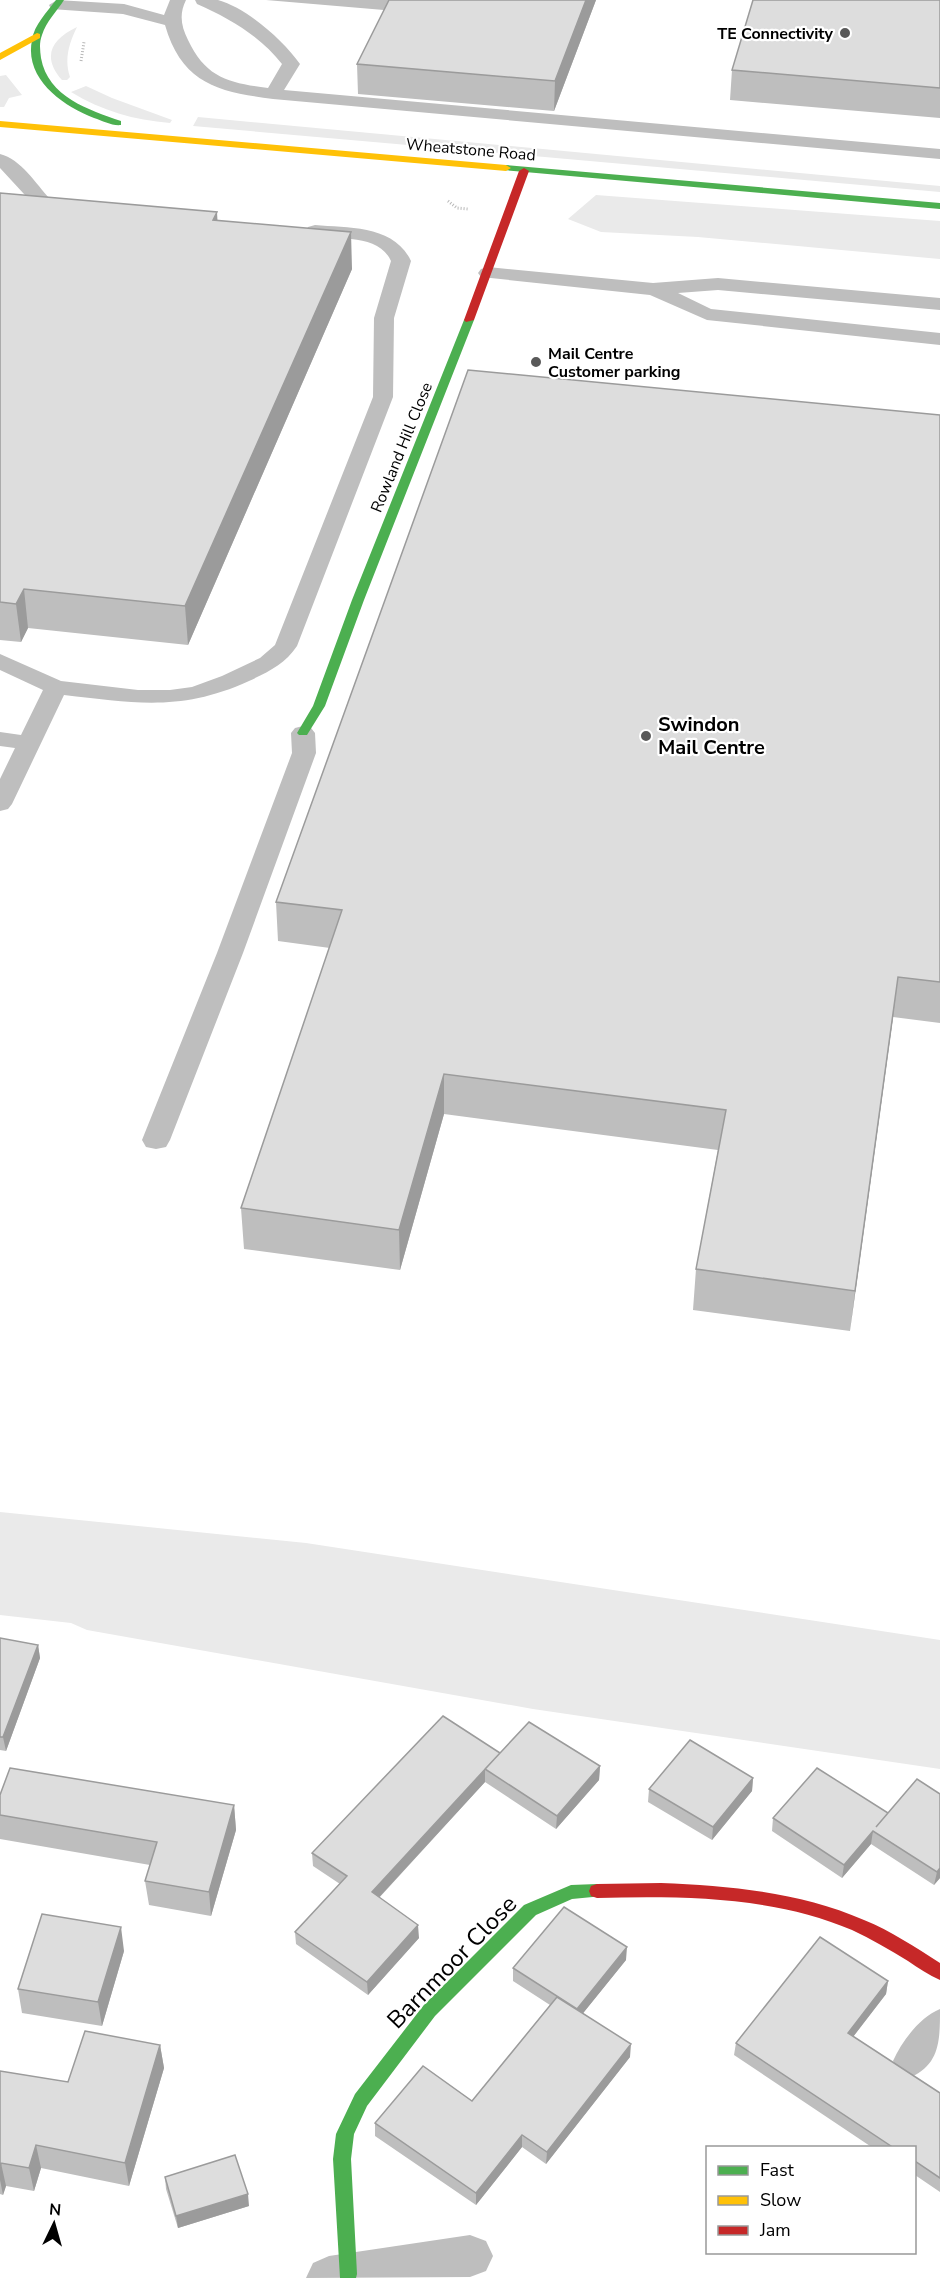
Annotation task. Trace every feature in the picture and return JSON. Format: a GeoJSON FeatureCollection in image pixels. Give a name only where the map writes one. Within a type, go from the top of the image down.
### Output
{"type":"FeatureCollection","features":[{"type":"Feature","properties":{"kind":"main road"},"geometry":{"type":"LineString","coordinates":[[0,57],[37,36],[58,2]]}},
{"type":"Feature","properties":{"kind":"main road"},"geometry":{"type":"LineString","coordinates":[[37,36],[38,63],[43,77],[62,99],[102,118],[192,140]]}},
{"type":"Feature","properties":{"kind":"main road","name":"Wheatstone Road"},"geometry":{"type":"LineString","coordinates":[[0,124],[940,206]]}},
{"type":"Feature","properties":{"kind":"main road","name":"Rowland Hill Close"},"geometry":{"type":"LineString","coordinates":[[303,733],[319,706],[358,600],[488,273],[524,171]]}},
{"type":"Feature","properties":{"kind":"main road","name":"Barnmoor Close"},"geometry":{"type":"LineString","coordinates":[[338,2276],[345,2134],[361,2100],[429,2011],[530,1910],[571,1892],[618,1890],[739,1896],[816,1910],[856,1924],[938,1967]]}},
{"type":"Feature","properties":{"kind":"street"},"geometry":{"type":"LineString","coordinates":[[338,2276],[470,2256]]}},
{"type":"Feature","properties":{"kind":"lane"},"geometry":{"type":"LineString","coordinates":[[178,0],[172,10],[172,22],[185,56],[205,76],[228,87],[273,94],[940,154]]}},
{"type":"Feature","properties":{"kind":"lane"},"geometry":{"type":"LineString","coordinates":[[203,0],[245,21],[285,55],[291,64],[273,94]]}},
{"type":"Feature","properties":{"kind":"lane"},"geometry":{"type":"LineString","coordinates":[[58,2],[124,9],[172,22]]}},
{"type":"Feature","properties":{"kind":"lane"},"geometry":{"type":"LineString","coordinates":[[0,159],[14,170],[43,203]]}},
{"type":"Feature","properties":{"kind":"lane"},"geometry":{"type":"LineString","coordinates":[[20,205],[43,203],[66,207]]}},
{"type":"Feature","properties":{"kind":"lane"},"geometry":{"type":"LineString","coordinates":[[0,661],[56,687],[157,697],[184,696],[234,680],[261,667],[279,655],[286,646],[383,397],[384,318],[401,261],[399,252],[392,245],[376,239],[357,235],[297,230]]}},
{"type":"Feature","properties":{"kind":"lane"},"geometry":{"type":"LineString","coordinates":[[488,273],[653,289],[718,284],[940,304]]}},
{"type":"Feature","properties":{"kind":"lane"},"geometry":{"type":"LineString","coordinates":[[653,289],[707,314],[940,339]]}},
{"type":"Feature","properties":{"kind":"lane"},"geometry":{"type":"LineString","coordinates":[[0,804],[56,687]]}},
{"type":"Feature","properties":{"kind":"lane"},"geometry":{"type":"LineString","coordinates":[[156,1140],[230,953],[304,753],[303,733]]}},
{"type":"Feature","properties":{"kind":"lane"},"geometry":{"type":"LineString","coordinates":[[0,739],[29,743]]}},
{"type":"Feature","properties":{"kind":"lane"},"geometry":{"type":"LineString","coordinates":[[911,2061],[940,2025]]}},
{"type":"Feature","properties":{"kind":"shaded area"},"geometry":{"type":"Polygon","coordinates":[[[77,27],[68,52],[67,64],[70,77],[62,80],[52,63],[52,49],[61,37],[77,27]]]}},
{"type":"Feature","properties":{"kind":"shaded area"},"geometry":{"type":"Polygon","coordinates":[[[6,75],[22,95],[9,98],[4,107],[0,107],[0,76],[6,75]]]}},
{"type":"Feature","properties":{"kind":"shaded area"},"geometry":{"type":"Polygon","coordinates":[[[86,86],[172,120],[170,123],[157,122],[119,114],[71,92],[86,86]]]}},
{"type":"Feature","properties":{"kind":"shaded area"},"geometry":{"type":"Polygon","coordinates":[[[198,117],[940,186],[940,192],[193,126],[198,117]]]}},
{"type":"Feature","properties":{"kind":"shaded area"},"geometry":{"type":"Polygon","coordinates":[[[596,195],[940,221],[940,259],[698,237],[601,232],[568,219],[596,195]]]}},
{"type":"Feature","properties":{"kind":"shaded area"},"geometry":{"type":"Polygon","coordinates":[[[0,1512],[306,1543],[940,1640],[940,1769],[533,1709],[87,1630],[71,1623],[0,1615],[0,1512]]]}},
{"type":"Feature","properties":{"kind":"building"},"geometry":{"type":"Polygon","coordinates":[[[389,0],[586,0],[555,81],[357,64],[389,0]]]}},
{"type":"Feature","properties":{"kind":"building","name":"TE Connectivity"},"geometry":{"type":"Polygon","coordinates":[[[753,0],[940,0],[940,88],[732,70],[753,0]]]}},
{"type":"Feature","properties":{"kind":"building"},"geometry":{"type":"Polygon","coordinates":[[[0,193],[217,212],[213,220],[351,232],[185,606],[24,589],[16,604],[0,602],[0,193]]]}},
{"type":"Feature","properties":{"kind":"building","name":"Swindon Mail Centre"},"geometry":{"type":"Polygon","coordinates":[[[468,370],[940,415],[940,982],[898,977],[855,1291],[696,1269],[726,1110],[444,1074],[399,1230],[241,1208],[342,910],[276,902],[468,370]]]}},
{"type":"Feature","properties":{"kind":"building"},"geometry":{"type":"Polygon","coordinates":[[[0,1638],[38,1645],[3,1737],[0,1737],[0,1638]]]}},
{"type":"Feature","properties":{"kind":"building"},"geometry":{"type":"Polygon","coordinates":[[[443,1716],[500,1753],[372,1892],[418,1925],[367,1982],[295,1932],[347,1876],[312,1853],[443,1716]]]}},
{"type":"Feature","properties":{"kind":"building"},"geometry":{"type":"Polygon","coordinates":[[[529,1722],[600,1766],[557,1816],[485,1769],[529,1722]]]}},
{"type":"Feature","properties":{"kind":"building"},"geometry":{"type":"Polygon","coordinates":[[[690,1740],[753,1778],[713,1827],[649,1789],[690,1740]]]}},
{"type":"Feature","properties":{"kind":"building"},"geometry":{"type":"Polygon","coordinates":[[[10,1768],[234,1805],[209,1892],[145,1881],[157,1842],[0,1815],[0,1795],[10,1768]]]}},
{"type":"Feature","properties":{"kind":"building"},"geometry":{"type":"Polygon","coordinates":[[[817,1768],[888,1813],[917,1779],[940,1794],[940,1868],[937,1872],[873,1831],[844,1865],[773,1818],[817,1768]]]}},
{"type":"Feature","properties":{"kind":"building"},"geometry":{"type":"Polygon","coordinates":[[[564,1907],[627,1947],[577,2009],[513,1968],[564,1907]]]}},
{"type":"Feature","properties":{"kind":"building"},"geometry":{"type":"Polygon","coordinates":[[[42,1914],[121,1927],[98,2002],[18,1989],[42,1914]]]}},
{"type":"Feature","properties":{"kind":"building"},"geometry":{"type":"Polygon","coordinates":[[[820,1937],[888,1981],[848,2033],[940,2093],[940,2178],[916,2162],[916,2146],[891,2146],[736,2043],[820,1937]]]}},
{"type":"Feature","properties":{"kind":"building"},"geometry":{"type":"Polygon","coordinates":[[[557,1997],[631,2044],[547,2152],[522,2135],[476,2193],[375,2123],[423,2066],[472,2101],[557,1997]]]}},
{"type":"Feature","properties":{"kind":"building"},"geometry":{"type":"Polygon","coordinates":[[[85,2031],[160,2045],[125,2163],[36,2145],[29,2168],[1,2163],[0,2167],[0,2071],[68,2082],[85,2031]]]}},
{"type":"Feature","properties":{"kind":"building"},"geometry":{"type":"Polygon","coordinates":[[[235,2155],[248,2194],[176,2216],[165,2177],[235,2155]]]}},
{"type":"Feature","properties":{"kind":"traffic: fast"},"geometry":{"type":"LineString","coordinates":[[60,0],[41,26],[36,39],[37,61],[43,76],[50,87],[70,103],[118,123]]}},
{"type":"Feature","properties":{"kind":"traffic: fast"},"geometry":{"type":"LineString","coordinates":[[506,168],[940,206]]}},
{"type":"Feature","properties":{"kind":"traffic: fast"},"geometry":{"type":"LineString","coordinates":[[303,733],[319,706],[358,600],[469,320]]}},
{"type":"Feature","properties":{"kind":"traffic: fast"},"geometry":{"type":"LineString","coordinates":[[348,2274],[342,2159],[345,2134],[361,2100],[429,2011],[530,1910],[571,1892],[597,1891]]}},
{"type":"Feature","properties":{"kind":"traffic: slow"},"geometry":{"type":"LineString","coordinates":[[0,57],[37,36]]}},
{"type":"Feature","properties":{"kind":"traffic: slow"},"geometry":{"type":"LineString","coordinates":[[0,124],[506,168]]}},
{"type":"Feature","properties":{"kind":"traffic: jam"},"geometry":{"type":"LineString","coordinates":[[469,320],[524,171]]}},
{"type":"Feature","properties":{"kind":"traffic: jam"},"geometry":{"type":"LineString","coordinates":[[597,1891],[695,1892],[796,1905],[867,1929],[940,1972]]}},
{"type":"Feature","properties":{"kind":"place","name":"TE Connectivity"},"geometry":{"type":"Point","coordinates":[845,33]}},
{"type":"Feature","properties":{"kind":"place","name":"Mail Centre Customer parking"},"geometry":{"type":"Point","coordinates":[536,362]}},
{"type":"Feature","properties":{"kind":"place","name":"Swindon Mail Centre"},"geometry":{"type":"Point","coordinates":[646,736]}}]}
